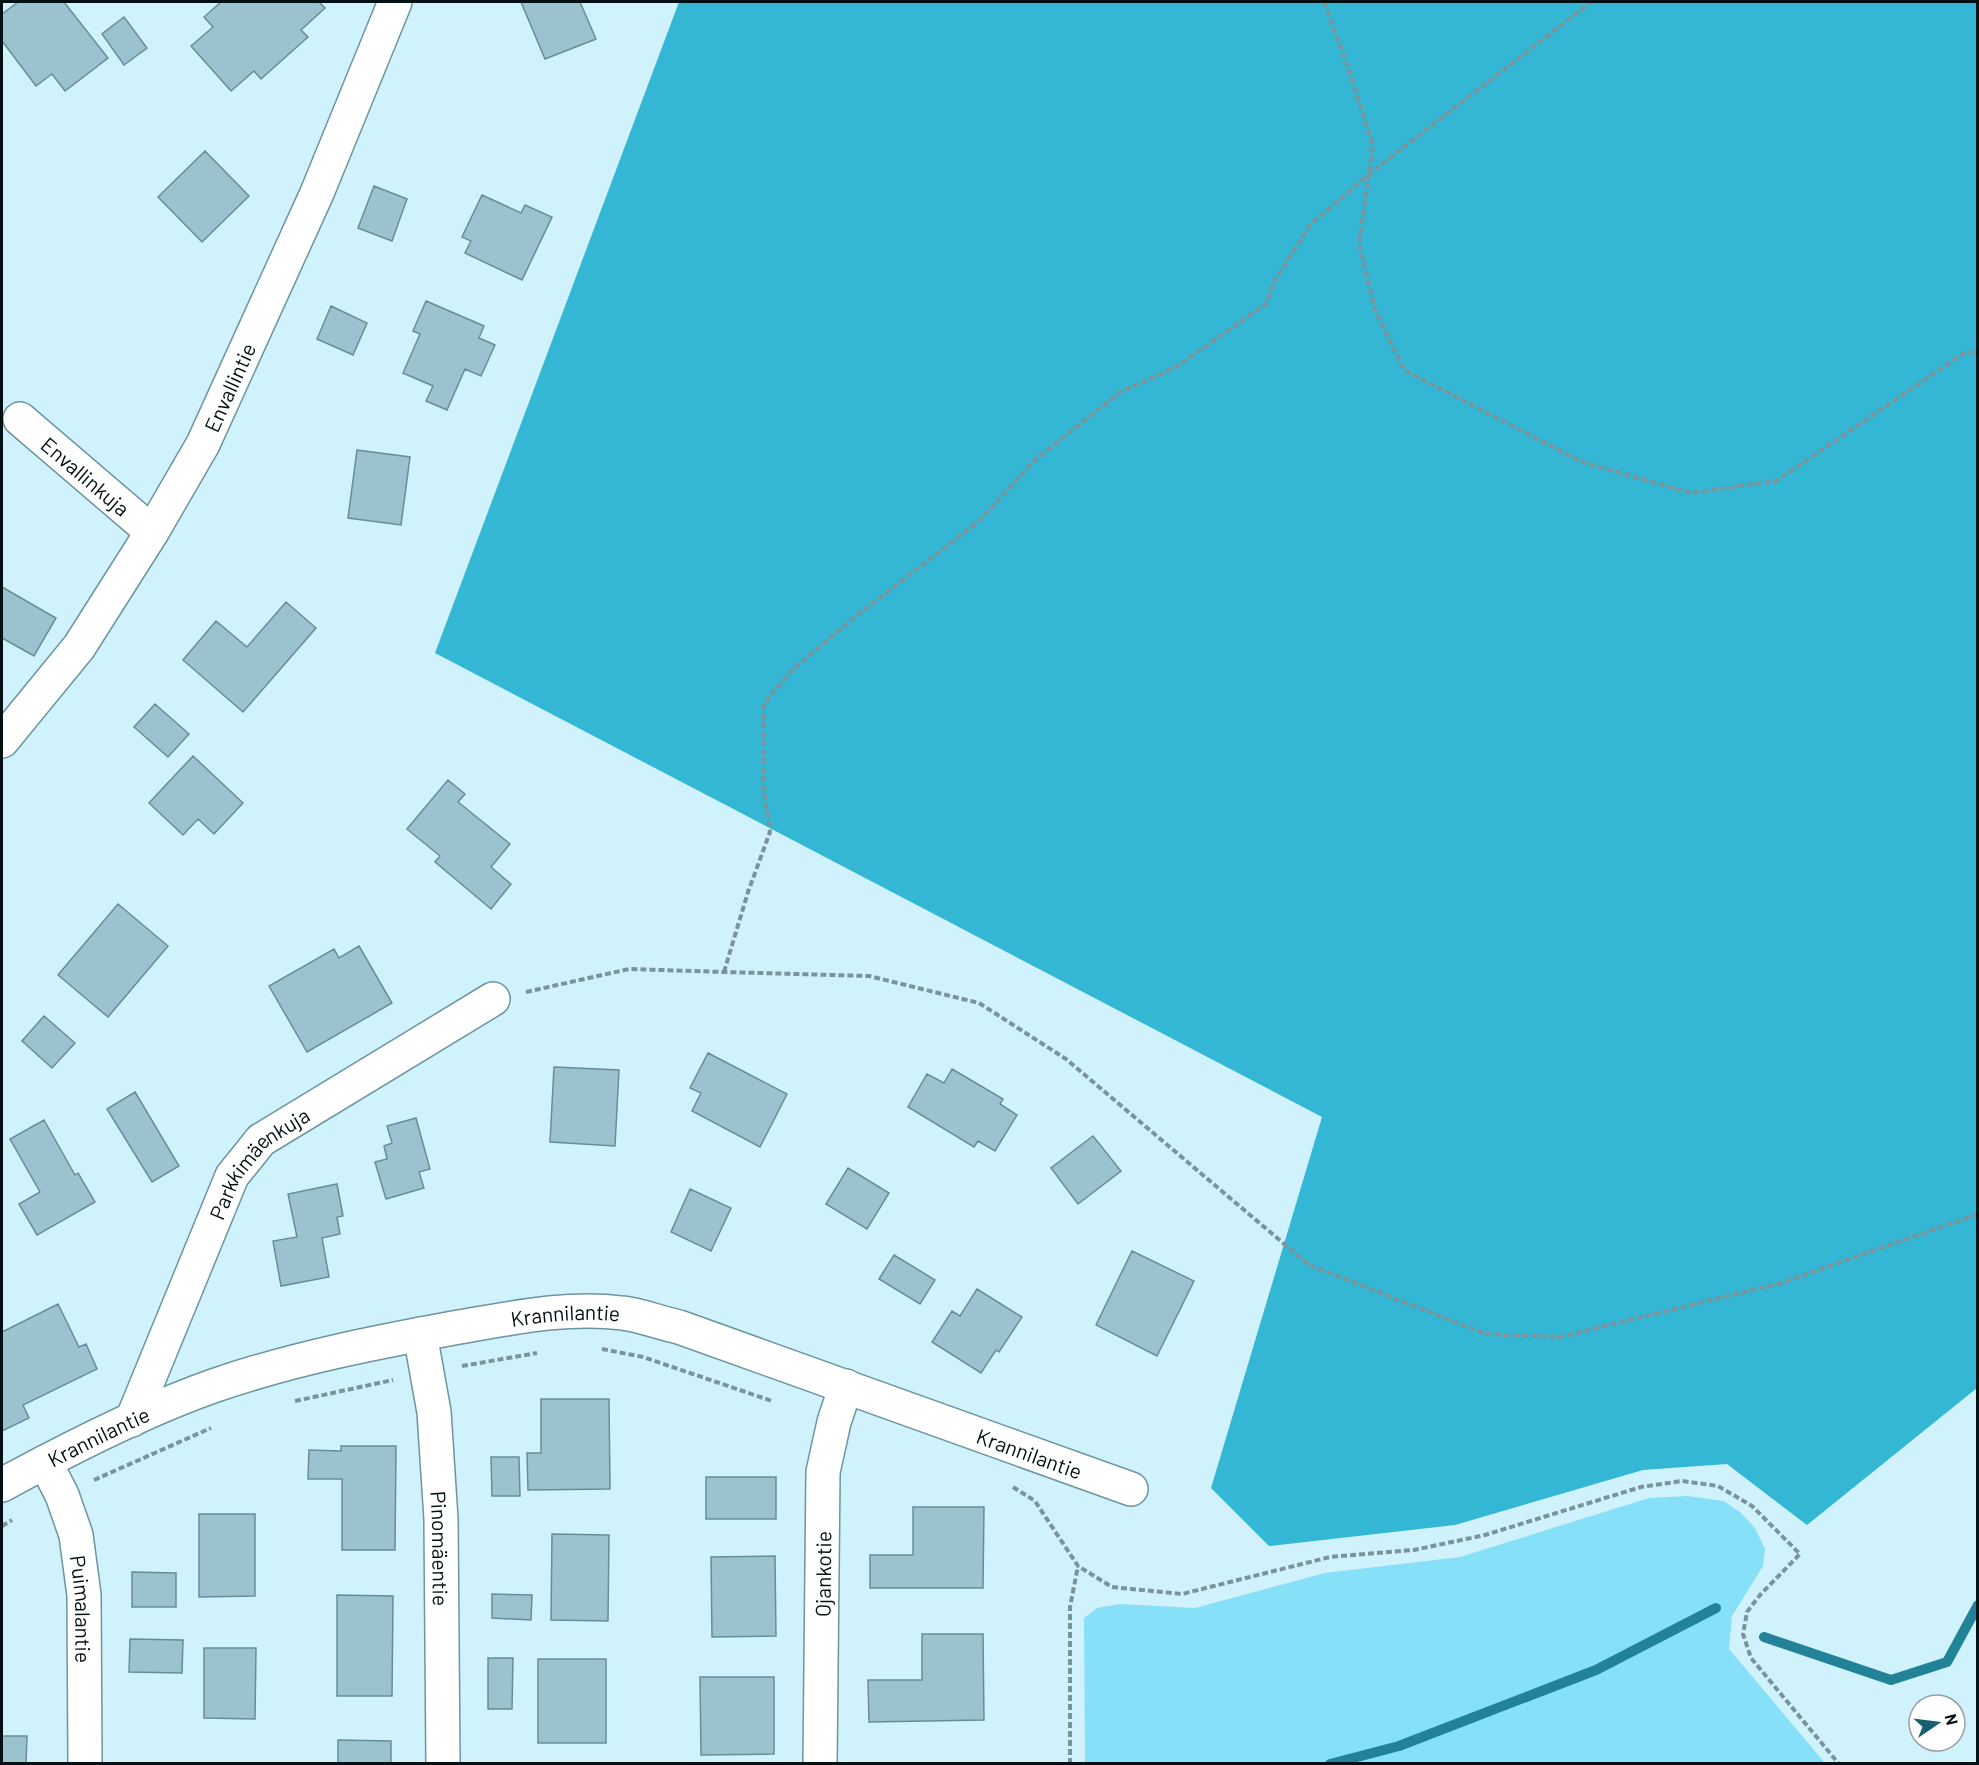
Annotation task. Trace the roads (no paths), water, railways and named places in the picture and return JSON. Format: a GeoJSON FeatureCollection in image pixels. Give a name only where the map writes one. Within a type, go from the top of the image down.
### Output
{"type":"FeatureCollection","features":[{"type":"Feature","properties":{"kind":"street","name":"Envallintie"},"geometry":{"type":"LineString","coordinates":[[2,741],[79,646],[152,532],[202,444],[317,193],[395,2]]}},
{"type":"Feature","properties":{"kind":"street","name":"Envallinkuja"},"geometry":{"type":"LineString","coordinates":[[20,419],[152,532]]}},
{"type":"Feature","properties":{"kind":"street","name":"Parkkimäenkuja"},"geometry":{"type":"LineString","coordinates":[[132,1420],[232,1176],[261,1140],[493,999]]}},
{"type":"Feature","properties":{"kind":"street","name":"Krannilantie"},"geometry":{"type":"LineString","coordinates":[[2,1485],[45,1461],[132,1420],[214,1386],[289,1362],[420,1334],[515,1318],[570,1312],[622,1313],[679,1327],[1131,1489]]}},
{"type":"Feature","properties":{"kind":"street","name":"Pinomäentie"},"geometry":{"type":"LineString","coordinates":[[420,1334],[434,1412],[441,1519],[443,1764]]}},
{"type":"Feature","properties":{"kind":"street","name":"Ojankotie"},"geometry":{"type":"LineString","coordinates":[[820,1764],[823,1472],[834,1422],[846,1386]]}},
{"type":"Feature","properties":{"kind":"street","name":"Puimalantie"},"geometry":{"type":"LineString","coordinates":[[45,1461],[62,1495],[76,1535],[84,1595],[85,1764]]}},
{"type":"Feature","properties":{"kind":"waterway"},"geometry":{"type":"LineString","coordinates":[[1764,1637],[1891,1680],[1947,1662],[1978,1605]]}},
{"type":"Feature","properties":{"kind":"waterway"},"geometry":{"type":"LineString","coordinates":[[1330,1764],[1399,1746],[1596,1670],[1716,1608]]}}]}
